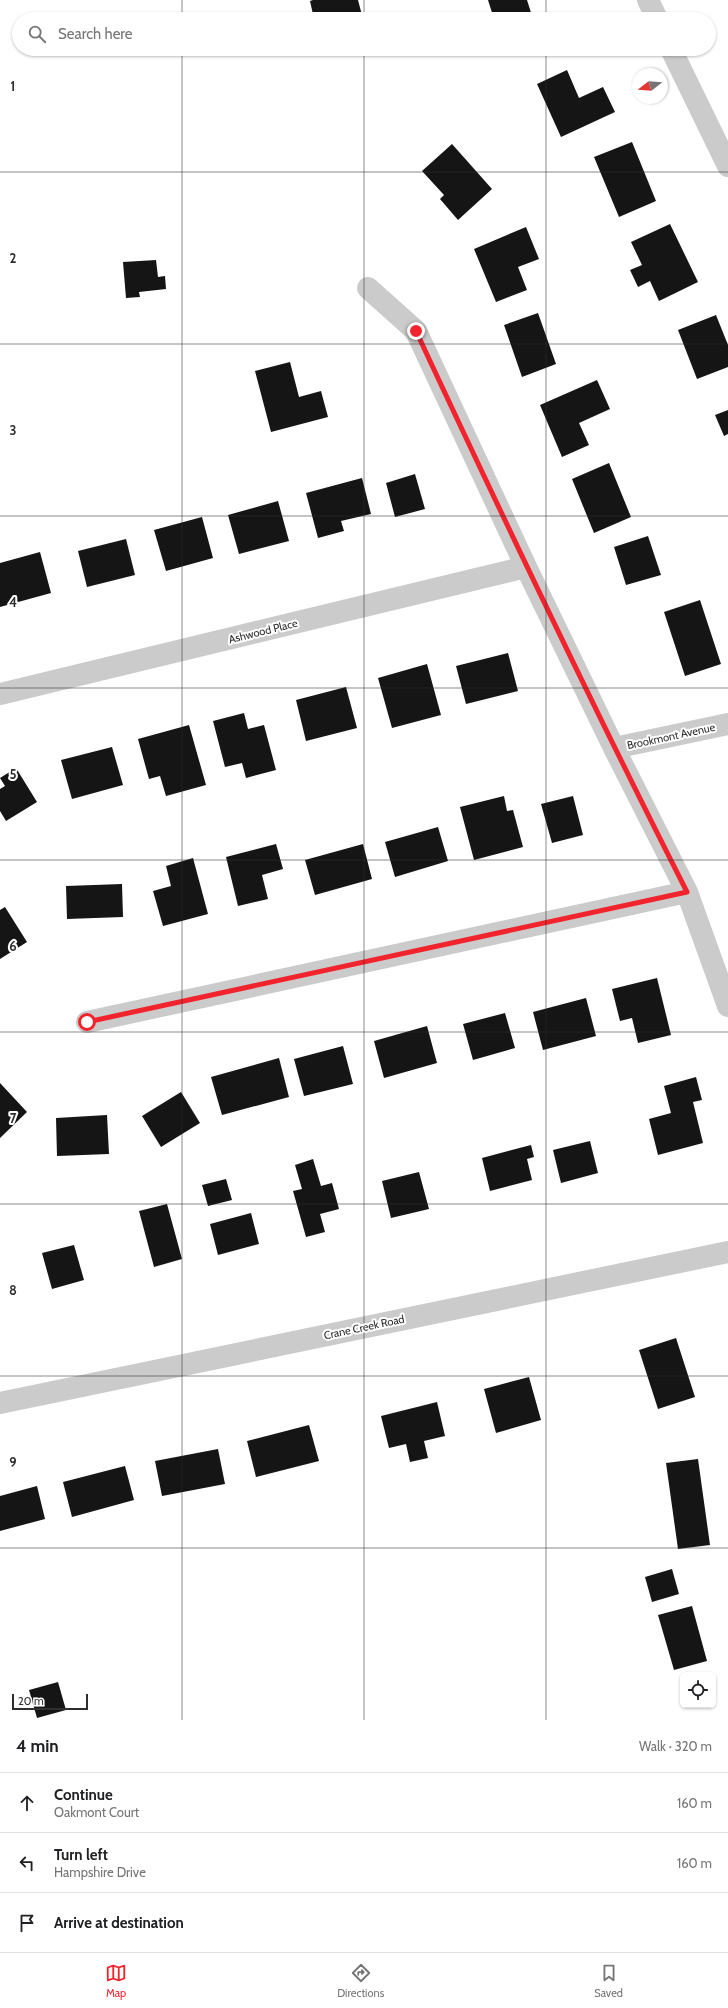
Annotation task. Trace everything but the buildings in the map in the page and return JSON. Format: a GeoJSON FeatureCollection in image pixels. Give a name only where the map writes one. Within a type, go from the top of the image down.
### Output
{"type":"FeatureCollection","features":[{"type":"Feature","properties":{"kind":"street"},"geometry":{"type":"LineString","coordinates":[[648,0],[654,12]]}},
{"type":"Feature","properties":{"kind":"street"},"geometry":{"type":"LineString","coordinates":[[674,56],[728,166]]}},
{"type":"Feature","properties":{"kind":"street"},"geometry":{"type":"LineString","coordinates":[[368,288],[416,331],[526,568],[614,748],[687,892],[728,1006]]}},
{"type":"Feature","properties":{"kind":"street","name":"Ashwood Place"},"geometry":{"type":"LineString","coordinates":[[0,694],[526,568]]}},
{"type":"Feature","properties":{"kind":"street","name":"Brookmont Avenue"},"geometry":{"type":"LineString","coordinates":[[614,748],[728,724]]}},
{"type":"Feature","properties":{"kind":"street"},"geometry":{"type":"LineString","coordinates":[[87,1022],[687,892]]}},
{"type":"Feature","properties":{"kind":"street","name":"Crane Creek Road"},"geometry":{"type":"LineString","coordinates":[[0,1403],[728,1252]]}},
{"type":"Feature","properties":{"kind":"route"},"geometry":{"type":"LineString","coordinates":[[87,1022],[687,892],[614,748],[526,568],[416,331]]}}]}
